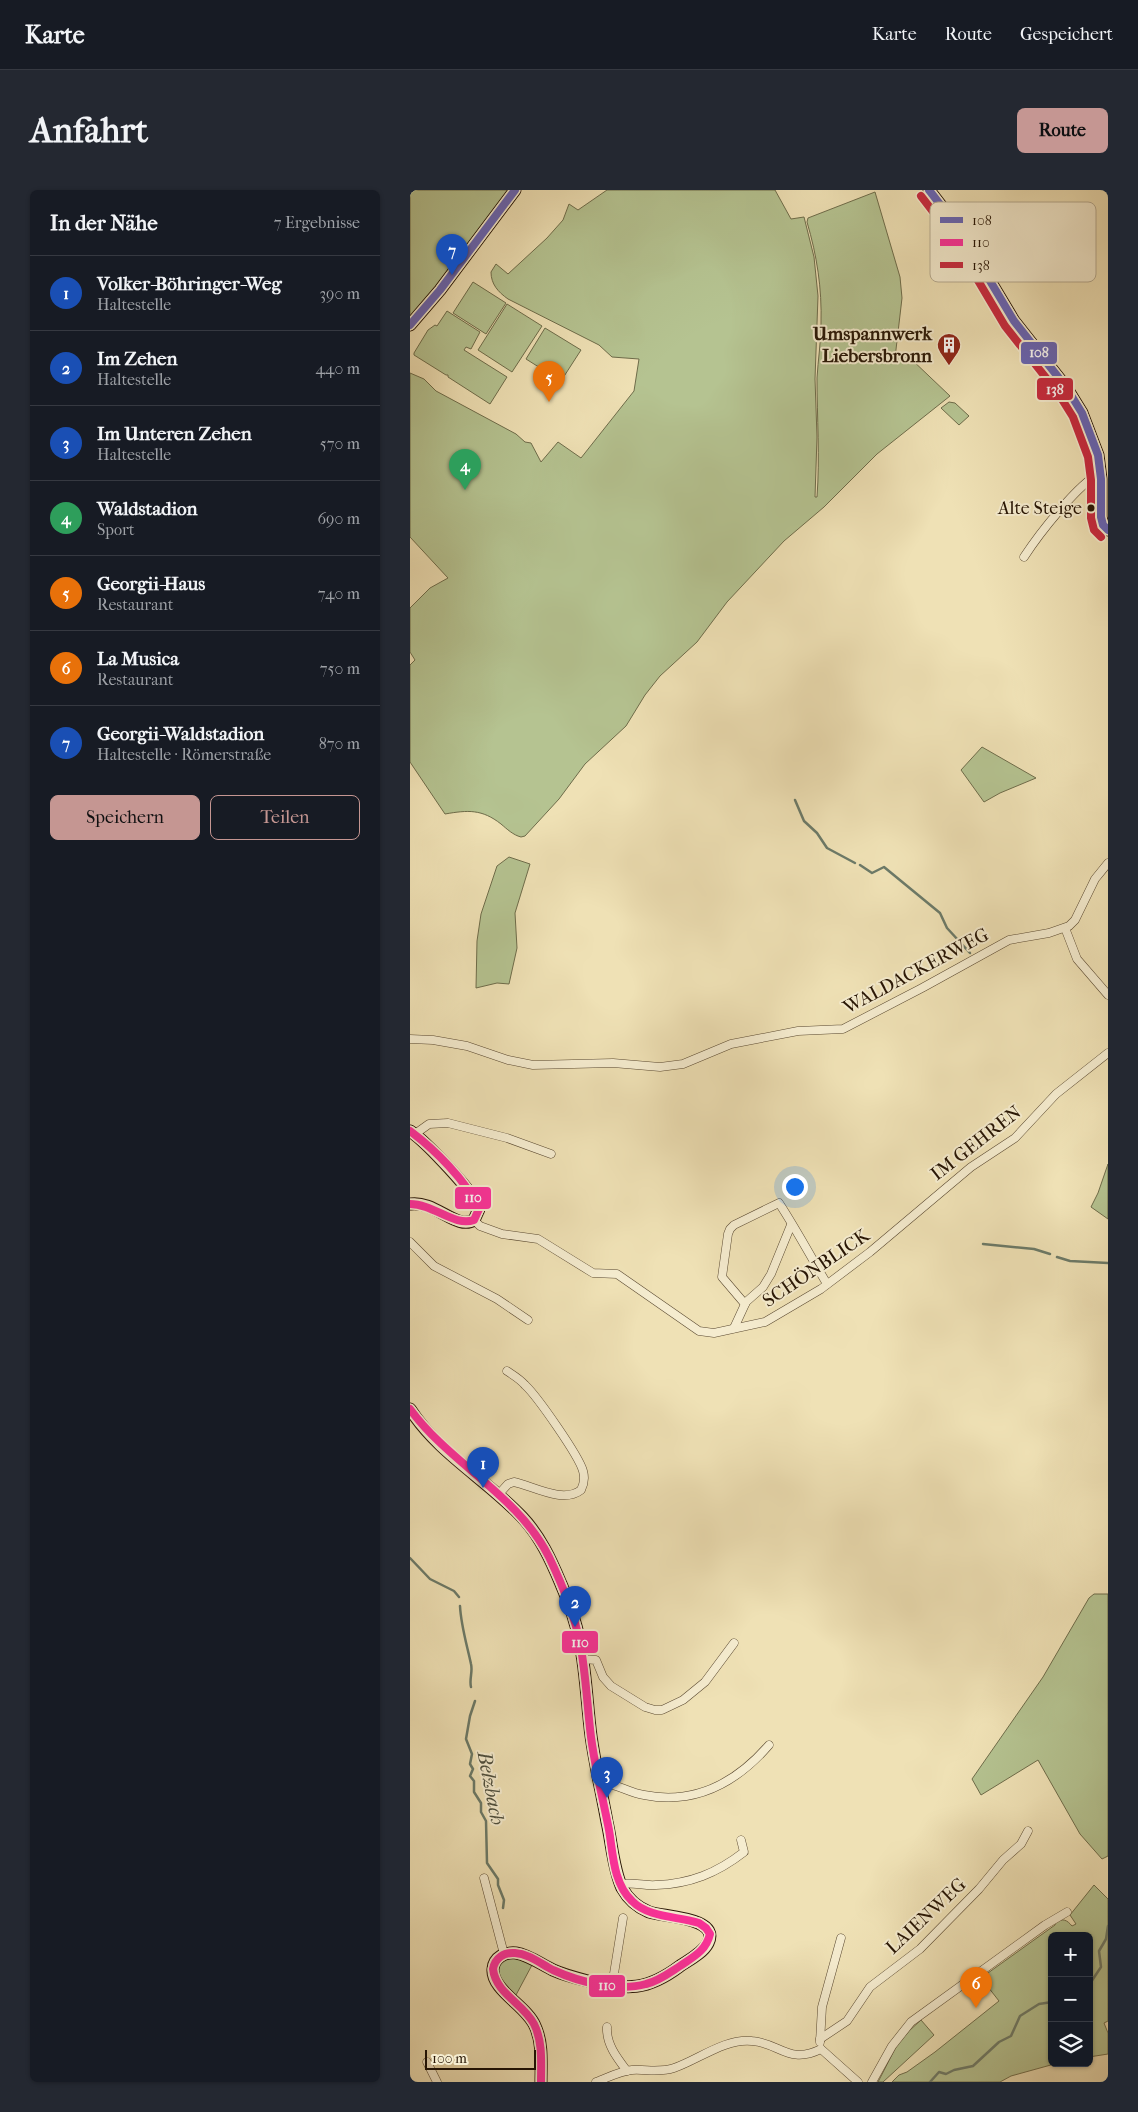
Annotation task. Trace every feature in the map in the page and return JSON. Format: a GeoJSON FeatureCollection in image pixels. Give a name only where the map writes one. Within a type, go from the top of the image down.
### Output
{"type":"FeatureCollection","features":[{"type":"Feature","properties":{"kind":"street"},"geometry":{"type":"LineString","coordinates":[[410,325],[440,290],[515,190]]}},
{"type":"Feature","properties":{"kind":"street"},"geometry":{"type":"LineString","coordinates":[[929,190],[938,202]]}},
{"type":"Feature","properties":{"kind":"street"},"geometry":{"type":"LineString","coordinates":[[991,282],[1014,321],[1073,398],[1095,443],[1101,472],[1101,517],[1103,525],[1108,530]]}},
{"type":"Feature","properties":{"kind":"street"},"geometry":{"type":"LineString","coordinates":[[1024,557],[1046,526],[1088,481],[1101,472]]}},
{"type":"Feature","properties":{"kind":"street"},"geometry":{"type":"LineString","coordinates":[[1108,863],[1092,884],[1075,920],[1065,928],[1077,959],[1108,995]]}},
{"type":"Feature","properties":{"kind":"street","name":"WALDACKERWEG"},"geometry":{"type":"LineString","coordinates":[[410,1039],[433,1040],[467,1046],[508,1060],[533,1066],[613,1063],[672,1066],[689,1062],[731,1044],[798,1031],[848,1028],[1009,940],[1049,933],[1065,928]]}},
{"type":"Feature","properties":{"kind":"street","name":"IM GEHREN"},"geometry":{"type":"LineString","coordinates":[[908,1219],[972,1167],[1015,1138],[1056,1094],[1108,1053]]}},
{"type":"Feature","properties":{"kind":"street"},"geometry":{"type":"LineString","coordinates":[[410,1204],[428,1205],[460,1222],[467,1223],[474,1220],[479,1210],[476,1201],[412,1133],[429,1124],[448,1123],[507,1138],[551,1154]]}},
{"type":"Feature","properties":{"kind":"street","name":"SCHÖNBLICK"},"geometry":{"type":"LineString","coordinates":[[734,1328],[745,1304],[763,1287],[771,1274],[791,1225],[779,1203],[732,1227],[728,1231],[722,1275],[745,1304]]}},
{"type":"Feature","properties":{"kind":"street","name":"SCHÖNBLICK"},"geometry":{"type":"LineString","coordinates":[[474,1220],[480,1226],[502,1234],[536,1238],[593,1273],[617,1274],[696,1330],[711,1333],[768,1321],[826,1284],[870,1252],[908,1219]]}},
{"type":"Feature","properties":{"kind":"street"},"geometry":{"type":"LineString","coordinates":[[791,1225],[798,1232],[826,1284]]}},
{"type":"Feature","properties":{"kind":"street"},"geometry":{"type":"LineString","coordinates":[[410,1242],[434,1266],[498,1299],[528,1320]]}},
{"type":"Feature","properties":{"kind":"street"},"geometry":{"type":"LineString","coordinates":[[498,1495],[508,1484],[514,1482],[552,1494],[572,1494],[581,1490],[584,1480],[583,1470],[577,1456],[534,1394],[523,1382],[506,1371]]}},
{"type":"Feature","properties":{"kind":"street"},"geometry":{"type":"LineString","coordinates":[[410,1409],[435,1440],[522,1517],[543,1546],[569,1606],[580,1641],[590,1733],[621,1884],[630,1899],[640,1908],[653,1914],[699,1922],[707,1927],[710,1936],[708,1943],[702,1950],[658,1981],[638,1987],[612,1986],[562,1974],[522,1954],[504,1954],[494,1964],[494,1975],[498,1985],[527,2012],[535,2026],[540,2045],[541,2082]]}},
{"type":"Feature","properties":{"kind":"street"},"geometry":{"type":"LineString","coordinates":[[583,1659],[596,1660],[605,1680],[620,1692],[648,1708],[662,1710],[683,1700],[705,1682],[734,1643]]}},
{"type":"Feature","properties":{"kind":"street"},"geometry":{"type":"LineString","coordinates":[[600,1783],[606,1783],[633,1793],[649,1796],[669,1797],[696,1793],[720,1786],[731,1780],[753,1762],[769,1745]]}},
{"type":"Feature","properties":{"kind":"street","name":"LAIENWEG"},"geometry":{"type":"LineString","coordinates":[[820,2039],[848,2020],[870,1986],[920,1950],[979,1889],[1003,1860],[1021,1844],[1028,1831]]}},
{"type":"Feature","properties":{"kind":"street"},"geometry":{"type":"LineString","coordinates":[[621,1884],[662,1885],[710,1875],[744,1852],[741,1840]]}},
{"type":"Feature","properties":{"kind":"street"},"geometry":{"type":"LineString","coordinates":[[484,1878],[504,1954]]}},
{"type":"Feature","properties":{"kind":"street"},"geometry":{"type":"LineString","coordinates":[[872,2082],[898,2036],[916,2018],[1067,1912]]}},
{"type":"Feature","properties":{"kind":"street"},"geometry":{"type":"LineString","coordinates":[[612,1986],[623,1918]]}},
{"type":"Feature","properties":{"kind":"street"},"geometry":{"type":"LineString","coordinates":[[841,1938],[822,2007],[821,2049],[858,2082]]}},
{"type":"Feature","properties":{"kind":"street"},"geometry":{"type":"LineString","coordinates":[[607,2027],[607,2034],[614,2053],[627,2071]]}},
{"type":"Feature","properties":{"kind":"street"},"geometry":{"type":"LineString","coordinates":[[596,2082],[627,2071],[667,2070],[722,2047],[747,2040],[764,2043],[790,2054],[813,2053],[821,2049]]}},
{"type":"Feature","properties":{"kind":"street"},"geometry":{"type":"LineString","coordinates":[[427,2062],[437,2082]]}},
{"type":"Feature","properties":{"kind":"green space"},"geometry":{"type":"Polygon","coordinates":[[[410,190],[510,190],[445,277],[410,319],[410,190]]]}},
{"type":"Feature","properties":{"kind":"green space"},"geometry":{"type":"Polygon","coordinates":[[[607,190],[775,190],[791,219],[804,217],[814,257],[818,296],[815,379],[817,437],[815,497],[817,497],[818,482],[817,378],[821,338],[821,298],[814,247],[807,222],[808,218],[875,192],[900,277],[902,298],[895,358],[909,357],[950,396],[877,454],[824,507],[784,541],[727,602],[697,642],[660,676],[645,695],[626,726],[585,764],[559,799],[525,836],[521,837],[494,819],[481,813],[468,811],[445,814],[410,762],[410,665],[415,660],[410,652],[410,608],[430,588],[448,578],[410,537],[410,373],[424,379],[436,391],[516,434],[525,442],[531,443],[541,462],[558,442],[581,458],[634,391],[639,359],[612,357],[599,345],[508,299],[496,287],[492,280],[491,272],[496,264],[508,274],[547,238],[563,220],[569,204],[578,210],[607,190]]]}},
{"type":"Feature","properties":{"kind":"green space"},"geometry":{"type":"Polygon","coordinates":[[[473,282],[506,303],[486,334],[453,313],[473,282]]]}},
{"type":"Feature","properties":{"kind":"green space"},"geometry":{"type":"Polygon","coordinates":[[[507,304],[542,326],[512,372],[478,350],[507,304]]]}},
{"type":"Feature","properties":{"kind":"green space"},"geometry":{"type":"Polygon","coordinates":[[[447,311],[480,332],[471,349],[466,347],[464,350],[507,377],[490,404],[448,377],[448,375],[414,355],[428,330],[435,325],[437,326],[447,311]]]}},
{"type":"Feature","properties":{"kind":"green space"},"geometry":{"type":"Polygon","coordinates":[[[545,328],[581,350],[561,381],[526,359],[545,328]]]}},
{"type":"Feature","properties":{"kind":"green space"},"geometry":{"type":"Polygon","coordinates":[[[949,402],[955,403],[969,416],[959,425],[941,408],[949,402]]]}},
{"type":"Feature","properties":{"kind":"green space"},"geometry":{"type":"Polygon","coordinates":[[[982,747],[1036,778],[984,802],[961,770],[982,747]]]}},
{"type":"Feature","properties":{"kind":"green space"},"geometry":{"type":"Polygon","coordinates":[[[509,857],[530,864],[515,913],[517,948],[509,984],[497,983],[476,988],[477,941],[481,914],[497,866],[509,857]]]}},
{"type":"Feature","properties":{"kind":"green space"},"geometry":{"type":"Polygon","coordinates":[[[1108,1164],[1108,1219],[1091,1207],[1108,1164]]]}},
{"type":"Feature","properties":{"kind":"green space"},"geometry":{"type":"Polygon","coordinates":[[[1094,1594],[1108,1594],[1108,1856],[1102,1859],[1080,1834],[1038,1760],[981,1795],[972,1779],[1043,1677],[1089,1598],[1094,1594]]]}},
{"type":"Feature","properties":{"kind":"green space"},"geometry":{"type":"Polygon","coordinates":[[[1094,1885],[1108,1899],[1108,2021],[1104,2023],[1108,2033],[1108,2054],[1093,2056],[1093,1932],[1048,1932],[1048,2066],[1011,2076],[1000,2082],[892,2082],[899,2075],[907,2072],[935,2052],[999,2001],[981,1978],[1055,1925],[1056,1922],[1063,1920],[1072,1926],[1076,1924],[1070,1915],[1094,1885]]]}},
{"type":"Feature","properties":{"kind":"green space"},"geometry":{"type":"Polygon","coordinates":[[[511,1958],[532,1965],[516,1995],[503,1981],[499,1970],[499,1965],[503,1961],[511,1958]]]}},
{"type":"Feature","properties":{"kind":"green space"},"geometry":{"type":"Polygon","coordinates":[[[921,2020],[934,2035],[883,2082],[878,2082],[897,2045],[921,2020]]]}},
{"type":"Feature","properties":{"kind":"waterway"},"geometry":{"type":"LineString","coordinates":[[795,800],[804,821],[817,833],[827,848],[855,863]]}},
{"type":"Feature","properties":{"kind":"waterway"},"geometry":{"type":"LineString","coordinates":[[860,865],[872,873],[884,867],[940,913],[947,928],[970,953]]}},
{"type":"Feature","properties":{"kind":"waterway"},"geometry":{"type":"LineString","coordinates":[[983,1244],[1034,1249],[1050,1254]]}},
{"type":"Feature","properties":{"kind":"waterway"},"geometry":{"type":"LineString","coordinates":[[1057,1257],[1070,1261],[1108,1263]]}},
{"type":"Feature","properties":{"kind":"waterway","name":"Belzbach"},"geometry":{"type":"LineString","coordinates":[[410,1558],[430,1579],[454,1591],[459,1597]]}},
{"type":"Feature","properties":{"kind":"waterway","name":"Belzbach"},"geometry":{"type":"LineString","coordinates":[[460,1606],[471,1667],[471,1687]]}},
{"type":"Feature","properties":{"kind":"waterway","name":"Belzbach"},"geometry":{"type":"LineString","coordinates":[[475,1701],[466,1739],[472,1754],[470,1764],[473,1769],[470,1776],[474,1781],[474,1792],[481,1803],[481,1812],[486,1821],[487,1863],[498,1879],[498,1885],[504,1900],[503,1908]]}},
{"type":"Feature","properties":{"kind":"waterway"},"geometry":{"type":"LineString","coordinates":[[1093,1979],[1101,1967],[1099,1951],[1106,1939],[1108,1926]]}},
{"type":"Feature","properties":{"kind":"waterway"},"geometry":{"type":"LineString","coordinates":[[930,2082],[939,2072],[946,2074],[954,2070],[973,2066],[999,2042],[1011,2036],[1020,2016],[1039,2004],[1048,2003]]}},
{"type":"Feature","properties":{"kind":"transit line","name":"108"},"geometry":{"type":"LineString","coordinates":[[410,325],[440,290],[515,190]]}},
{"type":"Feature","properties":{"kind":"transit line","name":"108"},"geometry":{"type":"LineString","coordinates":[[929,190],[938,202]]}},
{"type":"Feature","properties":{"kind":"transit line","name":"138"},"geometry":{"type":"LineString","coordinates":[[921,196],[930,208]]}},
{"type":"Feature","properties":{"kind":"transit line","name":"138"},"geometry":{"type":"LineString","coordinates":[[979,282],[1005,326],[1058,393],[1073,417],[1088,457],[1091,480],[1091,518],[1094,530],[1101,537]]}},
{"type":"Feature","properties":{"kind":"transit line","name":"108"},"geometry":{"type":"LineString","coordinates":[[991,282],[1014,321],[1066,387],[1082,413],[1098,455],[1101,479],[1101,517],[1103,525],[1108,530]]}},
{"type":"Feature","properties":{"kind":"transit line","name":"110"},"geometry":{"type":"LineString","coordinates":[[410,1131],[449,1166],[474,1198],[479,1209],[474,1220],[466,1221],[451,1218],[427,1207],[410,1204]]}},
{"type":"Feature","properties":{"kind":"transit line","name":"110"},"geometry":{"type":"LineString","coordinates":[[410,1409],[444,1447],[520,1515],[536,1535],[549,1557],[571,1610],[580,1643],[593,1749],[617,1877],[621,1886],[639,1907],[655,1914],[699,1923],[710,1934],[702,1949],[690,1960],[660,1979],[635,1986],[623,1987],[586,1982],[553,1970],[530,1957],[515,1953],[501,1956],[494,1965],[495,1978],[504,1992],[523,2010],[534,2024],[539,2038],[541,2053],[541,2082]]}},
{"type":"Feature","properties":{"kind":"place","name":"Georgii-Waldstadion"},"geometry":{"type":"Point","coordinates":[452,275]}},
{"type":"Feature","properties":{"kind":"place","name":"Umspannwerk Liebersbronn"},"geometry":{"type":"Point","coordinates":[949,366]}},
{"type":"Feature","properties":{"kind":"place","name":"Georgii-Haus"},"geometry":{"type":"Point","coordinates":[549,402]}},
{"type":"Feature","properties":{"kind":"place","name":"Waldstadion"},"geometry":{"type":"Point","coordinates":[465,490]}},
{"type":"Feature","properties":{"kind":"place","name":"Alte Steige"},"geometry":{"type":"Point","coordinates":[1091,508]}},
{"type":"Feature","properties":{"kind":"place","name":"Volker-Böhringer-Weg"},"geometry":{"type":"Point","coordinates":[483,1488]}},
{"type":"Feature","properties":{"kind":"place","name":"Im Zehen"},"geometry":{"type":"Point","coordinates":[575,1627]}},
{"type":"Feature","properties":{"kind":"place","name":"Im Unteren Zehen"},"geometry":{"type":"Point","coordinates":[607,1798]}},
{"type":"Feature","properties":{"kind":"place","name":"La Musica"},"geometry":{"type":"Point","coordinates":[976,2008]}}]}
